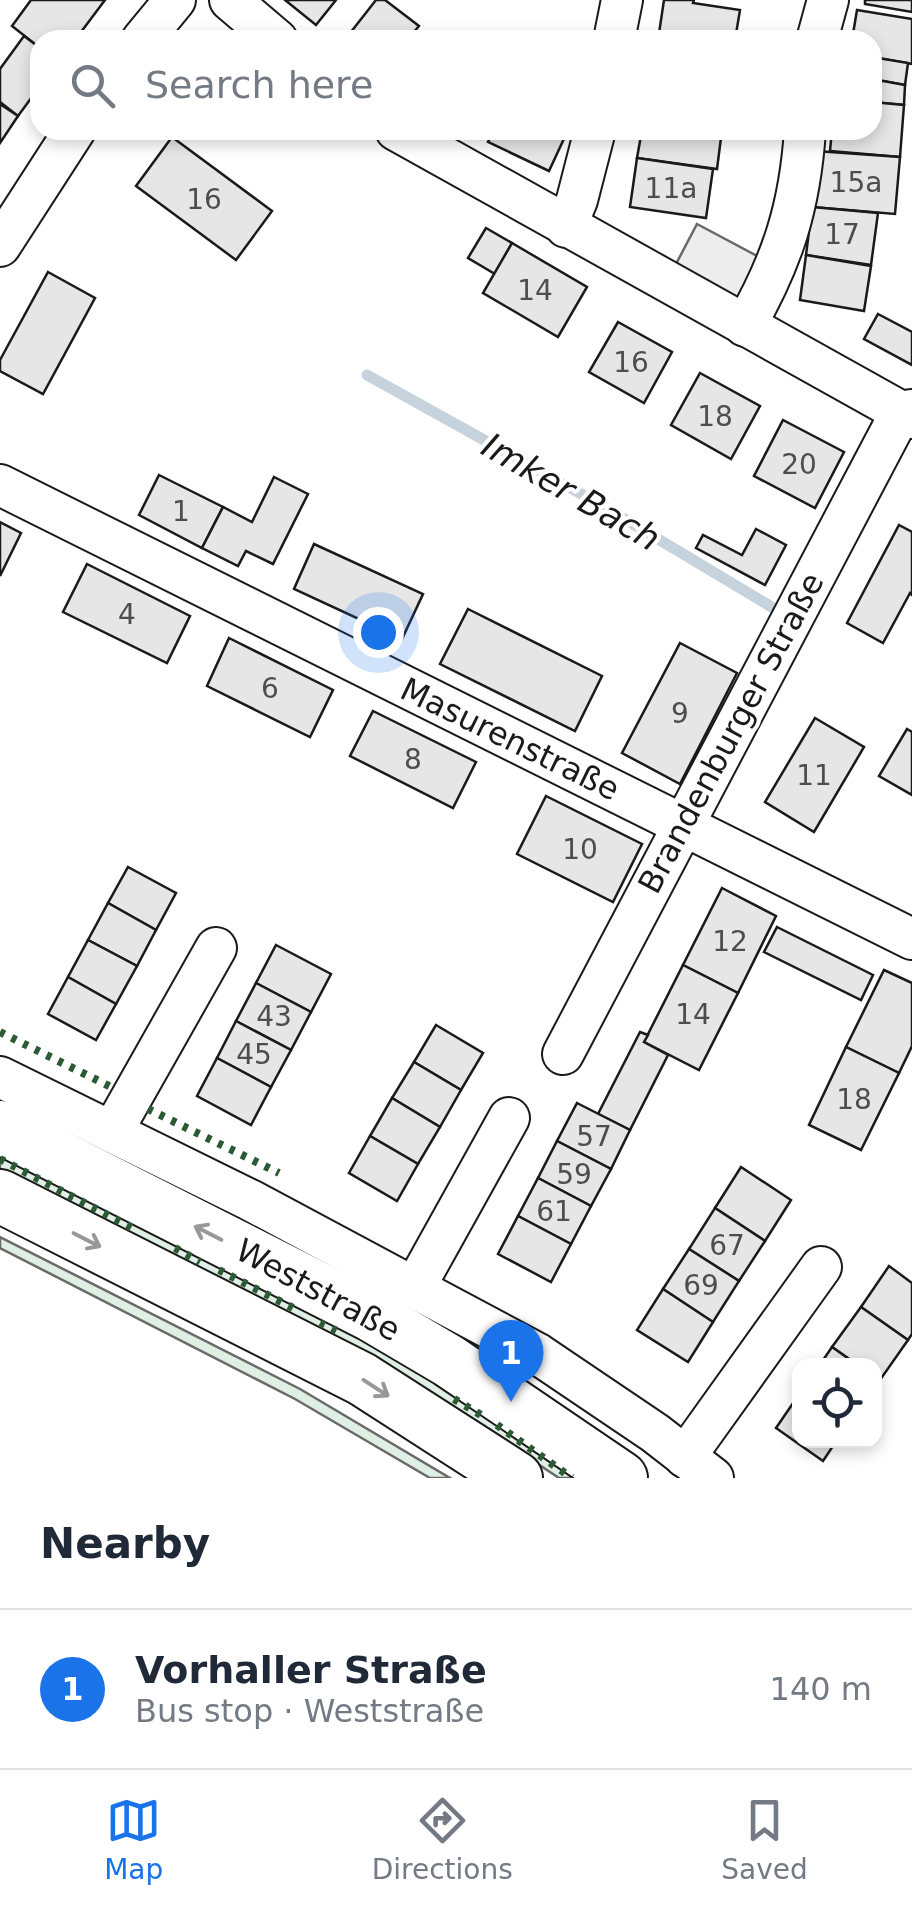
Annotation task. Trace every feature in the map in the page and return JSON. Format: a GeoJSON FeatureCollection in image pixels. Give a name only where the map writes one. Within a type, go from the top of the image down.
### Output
{"type":"FeatureCollection","features":[{"type":"Feature","properties":{"kind":"main road","name":"Weststraße"},"geometry":{"type":"LineString","coordinates":[[0,1127],[371,1315],[496,1392],[621,1478]]}},
{"type":"Feature","properties":{"kind":"main road","name":"Weststraße"},"geometry":{"type":"LineString","coordinates":[[0,1196],[362,1379],[516,1478]]}},
{"type":"Feature","properties":{"kind":"street"},"geometry":{"type":"LineString","coordinates":[[150,30],[175,0]]}},
{"type":"Feature","properties":{"kind":"street"},"geometry":{"type":"LineString","coordinates":[[230,0],[265,30]]}},
{"type":"Feature","properties":{"kind":"street"},"geometry":{"type":"LineString","coordinates":[[616,30],[622,0]]}},
{"type":"Feature","properties":{"kind":"street"},"geometry":{"type":"LineString","coordinates":[[820,30],[828,0]]}},
{"type":"Feature","properties":{"kind":"street"},"geometry":{"type":"LineString","coordinates":[[0,246],[69,140]]}},
{"type":"Feature","properties":{"kind":"street","name":"Brandenburger Straße"},"geometry":{"type":"LineString","coordinates":[[413,140],[566,228],[908,414],[682,825],[563,1054]]}},
{"type":"Feature","properties":{"kind":"street"},"geometry":{"type":"LineString","coordinates":[[566,228],[592,140]]}},
{"type":"Feature","properties":{"kind":"street"},"geometry":{"type":"LineString","coordinates":[[745,326],[789,236],[802,180],[804,140]]}},
{"type":"Feature","properties":{"kind":"street","name":"Masurenstraße"},"geometry":{"type":"LineString","coordinates":[[0,486],[912,939]]}},
{"type":"Feature","properties":{"kind":"street"},"geometry":{"type":"LineString","coordinates":[[112,1132],[216,948]]}},
{"type":"Feature","properties":{"kind":"street","name":"Weststraße"},"geometry":{"type":"LineString","coordinates":[[0,1076],[415,1286],[538,1354],[699,1467],[821,1267]]}},
{"type":"Feature","properties":{"kind":"street","name":"Weststraße"},"geometry":{"type":"LineString","coordinates":[[415,1286],[508,1118]]}},
{"type":"Feature","properties":{"kind":"green space"},"geometry":{"type":"Polygon","coordinates":[[[0,1151],[331,1318],[588,1478],[559,1478],[460,1412],[322,1332],[0,1169],[0,1151]]]}},
{"type":"Feature","properties":{"kind":"green space"},"geometry":{"type":"Polygon","coordinates":[[[0,1237],[300,1389],[450,1478],[430,1478],[295,1399],[0,1248],[0,1237]]]}},
{"type":"Feature","properties":{"kind":"shaded area"},"geometry":{"type":"Polygon","coordinates":[[[697,224],[776,266],[745,326],[666,283],[697,224]]]}},
{"type":"Feature","properties":{"kind":"building"},"geometry":{"type":"Polygon","coordinates":[[[31,0],[105,0],[82,30],[30,30],[30,40],[12,26],[31,0]]]}},
{"type":"Feature","properties":{"kind":"building"},"geometry":{"type":"Polygon","coordinates":[[[285,0],[336,0],[316,25],[285,0]]]}},
{"type":"Feature","properties":{"kind":"building"},"geometry":{"type":"Polygon","coordinates":[[[376,0],[385,0],[419,26],[416,30],[352,30],[376,0]]]}},
{"type":"Feature","properties":{"kind":"building"},"geometry":{"type":"Polygon","coordinates":[[[664,0],[694,0],[693,3],[740,10],[737,30],[660,30],[664,0]]]}},
{"type":"Feature","properties":{"kind":"building"},"geometry":{"type":"Polygon","coordinates":[[[865,0],[912,0],[912,12],[865,4],[865,0]]]}},
{"type":"Feature","properties":{"kind":"building"},"geometry":{"type":"Polygon","coordinates":[[[857,10],[912,19],[912,64],[882,59],[882,30],[854,30],[857,10]]]}},
{"type":"Feature","properties":{"kind":"building"},"geometry":{"type":"Polygon","coordinates":[[[24,36],[30,40],[30,100],[18,116],[0,102],[0,69],[24,36]]]}},
{"type":"Feature","properties":{"kind":"building"},"geometry":{"type":"Polygon","coordinates":[[[882,59],[908,63],[905,85],[882,81],[882,59]]]}},
{"type":"Feature","properties":{"kind":"building"},"geometry":{"type":"Polygon","coordinates":[[[882,81],[905,85],[904,105],[882,103],[882,81]]]}},
{"type":"Feature","properties":{"kind":"building"},"geometry":{"type":"Polygon","coordinates":[[[882,103],[904,105],[900,157],[830,151],[831,140],[882,140],[882,103]]]}},
{"type":"Feature","properties":{"kind":"building"},"geometry":{"type":"Polygon","coordinates":[[[0,104],[18,116],[0,143],[0,104]]]}},
{"type":"Feature","properties":{"kind":"building"},"geometry":{"type":"Polygon","coordinates":[[[170,140],[176,140],[272,211],[236,260],[136,186],[170,140]]]}},
{"type":"Feature","properties":{"kind":"building"},"geometry":{"type":"Polygon","coordinates":[[[489,140],[563,140],[549,171],[489,140]]]}},
{"type":"Feature","properties":{"kind":"building"},"geometry":{"type":"Polygon","coordinates":[[[640,140],[721,140],[717,169],[637,158],[640,140]]]}},
{"type":"Feature","properties":{"kind":"building"},"geometry":{"type":"Polygon","coordinates":[[[816,151],[900,157],[895,214],[812,207],[816,151]]]}},
{"type":"Feature","properties":{"kind":"building"},"geometry":{"type":"Polygon","coordinates":[[[637,158],[713,169],[706,218],[630,207],[637,158]]]}},
{"type":"Feature","properties":{"kind":"building"},"geometry":{"type":"Polygon","coordinates":[[[812,207],[878,213],[871,265],[806,255],[812,207]]]}},
{"type":"Feature","properties":{"kind":"building"},"geometry":{"type":"Polygon","coordinates":[[[486,228],[512,243],[495,274],[468,258],[486,228]]]}},
{"type":"Feature","properties":{"kind":"building"},"geometry":{"type":"Polygon","coordinates":[[[512,243],[587,287],[558,337],[483,293],[512,243]]]}},
{"type":"Feature","properties":{"kind":"building"},"geometry":{"type":"Polygon","coordinates":[[[806,255],[871,266],[864,311],[800,300],[806,255]]]}},
{"type":"Feature","properties":{"kind":"building"},"geometry":{"type":"Polygon","coordinates":[[[48,272],[95,298],[43,394],[0,371],[0,360],[48,272]]]}},
{"type":"Feature","properties":{"kind":"building"},"geometry":{"type":"Polygon","coordinates":[[[878,314],[912,332],[912,365],[864,339],[878,314]]]}},
{"type":"Feature","properties":{"kind":"building"},"geometry":{"type":"Polygon","coordinates":[[[618,322],[672,352],[644,403],[589,372],[618,322]]]}},
{"type":"Feature","properties":{"kind":"building"},"geometry":{"type":"Polygon","coordinates":[[[700,373],[760,406],[731,459],[671,425],[700,373]]]}},
{"type":"Feature","properties":{"kind":"building"},"geometry":{"type":"Polygon","coordinates":[[[783,420],[844,452],[815,508],[754,476],[783,420]]]}},
{"type":"Feature","properties":{"kind":"building"},"geometry":{"type":"Polygon","coordinates":[[[159,475],[223,507],[202,548],[139,515],[159,475]]]}},
{"type":"Feature","properties":{"kind":"building"},"geometry":{"type":"Polygon","coordinates":[[[274,477],[308,494],[273,564],[246,551],[238,566],[202,548],[223,507],[252,522],[274,477]]]}},
{"type":"Feature","properties":{"kind":"building"},"geometry":{"type":"Polygon","coordinates":[[[0,522],[21,533],[0,576],[0,522]]]}},
{"type":"Feature","properties":{"kind":"building"},"geometry":{"type":"Polygon","coordinates":[[[899,525],[912,532],[912,595],[883,643],[847,623],[899,525]]]}},
{"type":"Feature","properties":{"kind":"building"},"geometry":{"type":"Polygon","coordinates":[[[756,529],[786,545],[765,585],[696,548],[703,535],[742,555],[756,529]]]}},
{"type":"Feature","properties":{"kind":"building"},"geometry":{"type":"Polygon","coordinates":[[[314,544],[423,594],[402,639],[294,589],[314,544]]]}},
{"type":"Feature","properties":{"kind":"building"},"geometry":{"type":"Polygon","coordinates":[[[87,564],[190,616],[167,663],[63,612],[87,564]]]}},
{"type":"Feature","properties":{"kind":"building"},"geometry":{"type":"Polygon","coordinates":[[[468,609],[602,676],[575,731],[440,664],[468,609]]]}},
{"type":"Feature","properties":{"kind":"building"},"geometry":{"type":"Polygon","coordinates":[[[229,638],[333,690],[310,737],[207,686],[229,638]]]}},
{"type":"Feature","properties":{"kind":"building"},"geometry":{"type":"Polygon","coordinates":[[[680,643],[737,673],[680,784],[622,753],[680,643]]]}},
{"type":"Feature","properties":{"kind":"building"},"geometry":{"type":"Polygon","coordinates":[[[373,711],[476,762],[453,808],[350,756],[373,711]]]}},
{"type":"Feature","properties":{"kind":"building"},"geometry":{"type":"Polygon","coordinates":[[[815,718],[864,747],[814,832],[765,802],[815,718]]]}},
{"type":"Feature","properties":{"kind":"building"},"geometry":{"type":"Polygon","coordinates":[[[907,729],[912,732],[912,795],[879,776],[907,729]]]}},
{"type":"Feature","properties":{"kind":"building"},"geometry":{"type":"Polygon","coordinates":[[[546,796],[642,844],[613,902],[517,854],[546,796]]]}},
{"type":"Feature","properties":{"kind":"building"},"geometry":{"type":"Polygon","coordinates":[[[128,867],[176,893],[156,930],[108,903],[128,867]]]}},
{"type":"Feature","properties":{"kind":"building"},"geometry":{"type":"Polygon","coordinates":[[[722,888],[776,916],[738,993],[683,965],[722,888]]]}},
{"type":"Feature","properties":{"kind":"building"},"geometry":{"type":"Polygon","coordinates":[[[108,903],[156,930],[137,966],[88,940],[108,903]]]}},
{"type":"Feature","properties":{"kind":"building"},"geometry":{"type":"Polygon","coordinates":[[[777,927],[873,975],[861,1000],[764,952],[777,927]]]}},
{"type":"Feature","properties":{"kind":"building"},"geometry":{"type":"Polygon","coordinates":[[[88,940],[137,966],[116,1004],[68,977],[88,940]]]}},
{"type":"Feature","properties":{"kind":"building"},"geometry":{"type":"Polygon","coordinates":[[[276,945],[331,974],[311,1012],[256,983],[276,945]]]}},
{"type":"Feature","properties":{"kind":"building"},"geometry":{"type":"Polygon","coordinates":[[[683,965],[738,993],[699,1070],[644,1042],[683,965]]]}},
{"type":"Feature","properties":{"kind":"building"},"geometry":{"type":"Polygon","coordinates":[[[884,970],[912,983],[912,1046],[899,1073],[846,1047],[884,970]]]}},
{"type":"Feature","properties":{"kind":"building"},"geometry":{"type":"Polygon","coordinates":[[[68,977],[116,1004],[96,1040],[48,1014],[68,977]]]}},
{"type":"Feature","properties":{"kind":"building"},"geometry":{"type":"Polygon","coordinates":[[[256,983],[311,1012],[291,1050],[236,1021],[256,983]]]}},
{"type":"Feature","properties":{"kind":"building"},"geometry":{"type":"Polygon","coordinates":[[[236,1021],[291,1050],[271,1087],[217,1058],[236,1021]]]}},
{"type":"Feature","properties":{"kind":"building"},"geometry":{"type":"Polygon","coordinates":[[[436,1025],[483,1053],[461,1090],[414,1062],[436,1025]]]}},
{"type":"Feature","properties":{"kind":"building"},"geometry":{"type":"Polygon","coordinates":[[[640,1032],[648,1035],[644,1042],[668,1055],[630,1130],[598,1114],[640,1032]]]}},
{"type":"Feature","properties":{"kind":"building"},"geometry":{"type":"Polygon","coordinates":[[[846,1047],[899,1073],[861,1150],[809,1125],[846,1047]]]}},
{"type":"Feature","properties":{"kind":"building"},"geometry":{"type":"Polygon","coordinates":[[[217,1058],[271,1087],[251,1125],[197,1096],[217,1058]]]}},
{"type":"Feature","properties":{"kind":"building"},"geometry":{"type":"Polygon","coordinates":[[[414,1062],[461,1090],[440,1127],[392,1098],[414,1062]]]}},
{"type":"Feature","properties":{"kind":"building"},"geometry":{"type":"Polygon","coordinates":[[[392,1098],[440,1127],[418,1164],[370,1136],[392,1098]]]}},
{"type":"Feature","properties":{"kind":"building"},"geometry":{"type":"Polygon","coordinates":[[[577,1103],[630,1130],[611,1169],[557,1141],[577,1103]]]}},
{"type":"Feature","properties":{"kind":"building"},"geometry":{"type":"Polygon","coordinates":[[[370,1136],[418,1164],[397,1201],[349,1173],[370,1136]]]}},
{"type":"Feature","properties":{"kind":"building"},"geometry":{"type":"Polygon","coordinates":[[[557,1141],[611,1169],[591,1206],[538,1178],[557,1141]]]}},
{"type":"Feature","properties":{"kind":"building"},"geometry":{"type":"Polygon","coordinates":[[[741,1167],[791,1200],[765,1241],[715,1208],[741,1167]]]}},
{"type":"Feature","properties":{"kind":"building"},"geometry":{"type":"Polygon","coordinates":[[[538,1178],[591,1206],[571,1244],[518,1216],[538,1178]]]}},
{"type":"Feature","properties":{"kind":"building"},"geometry":{"type":"Polygon","coordinates":[[[715,1208],[765,1241],[739,1281],[689,1249],[715,1208]]]}},
{"type":"Feature","properties":{"kind":"building"},"geometry":{"type":"Polygon","coordinates":[[[518,1216],[571,1244],[551,1282],[498,1254],[518,1216]]]}},
{"type":"Feature","properties":{"kind":"building"},"geometry":{"type":"Polygon","coordinates":[[[689,1249],[739,1281],[713,1322],[663,1289],[689,1249]]]}},
{"type":"Feature","properties":{"kind":"building"},"geometry":{"type":"Polygon","coordinates":[[[889,1266],[912,1283],[912,1334],[908,1340],[861,1307],[889,1266]]]}},
{"type":"Feature","properties":{"kind":"building"},"geometry":{"type":"Polygon","coordinates":[[[663,1289],[713,1322],[688,1362],[637,1330],[663,1289]]]}},
{"type":"Feature","properties":{"kind":"building"},"geometry":{"type":"Polygon","coordinates":[[[861,1307],[908,1340],[882,1377],[882,1358],[848,1358],[832,1347],[861,1307]]]}},
{"type":"Feature","properties":{"kind":"building"},"geometry":{"type":"Polygon","coordinates":[[[832,1347],[848,1358],[824,1358],[832,1347]]]}},
{"type":"Feature","properties":{"kind":"building"},"geometry":{"type":"Polygon","coordinates":[[[792,1405],[792,1439],[776,1428],[792,1405]]]}},
{"type":"Feature","properties":{"kind":"building"},"geometry":{"type":"Polygon","coordinates":[[[804,1448],[832,1448],[823,1461],[804,1448]]]}},
{"type":"Feature","properties":{"kind":"waterway","name":"Imker Bach"},"geometry":{"type":"LineString","coordinates":[[367,375],[603,506],[775,609]]}},
{"type":"Feature","properties":{"kind":"hedge"},"geometry":{"type":"LineString","coordinates":[[0,1032],[115,1089]]}},
{"type":"Feature","properties":{"kind":"hedge"},"geometry":{"type":"LineString","coordinates":[[148,1109],[279,1173]]}},
{"type":"Feature","properties":{"kind":"hedge"},"geometry":{"type":"LineString","coordinates":[[0,1159],[138,1231]]}},
{"type":"Feature","properties":{"kind":"hedge"},"geometry":{"type":"LineString","coordinates":[[175,1248],[200,1262]]}},
{"type":"Feature","properties":{"kind":"hedge"},"geometry":{"type":"LineString","coordinates":[[219,1270],[297,1310]]}},
{"type":"Feature","properties":{"kind":"hedge"},"geometry":{"type":"LineString","coordinates":[[320,1323],[337,1331]]}},
{"type":"Feature","properties":{"kind":"hedge"},"geometry":{"type":"LineString","coordinates":[[454,1399],[481,1415]]}},
{"type":"Feature","properties":{"kind":"hedge"},"geometry":{"type":"LineString","coordinates":[[497,1425],[572,1478]]}},
{"type":"Feature","properties":{"kind":"place","name":"Vorhaller Straße"},"geometry":{"type":"Point","coordinates":[511,1402]}}]}
